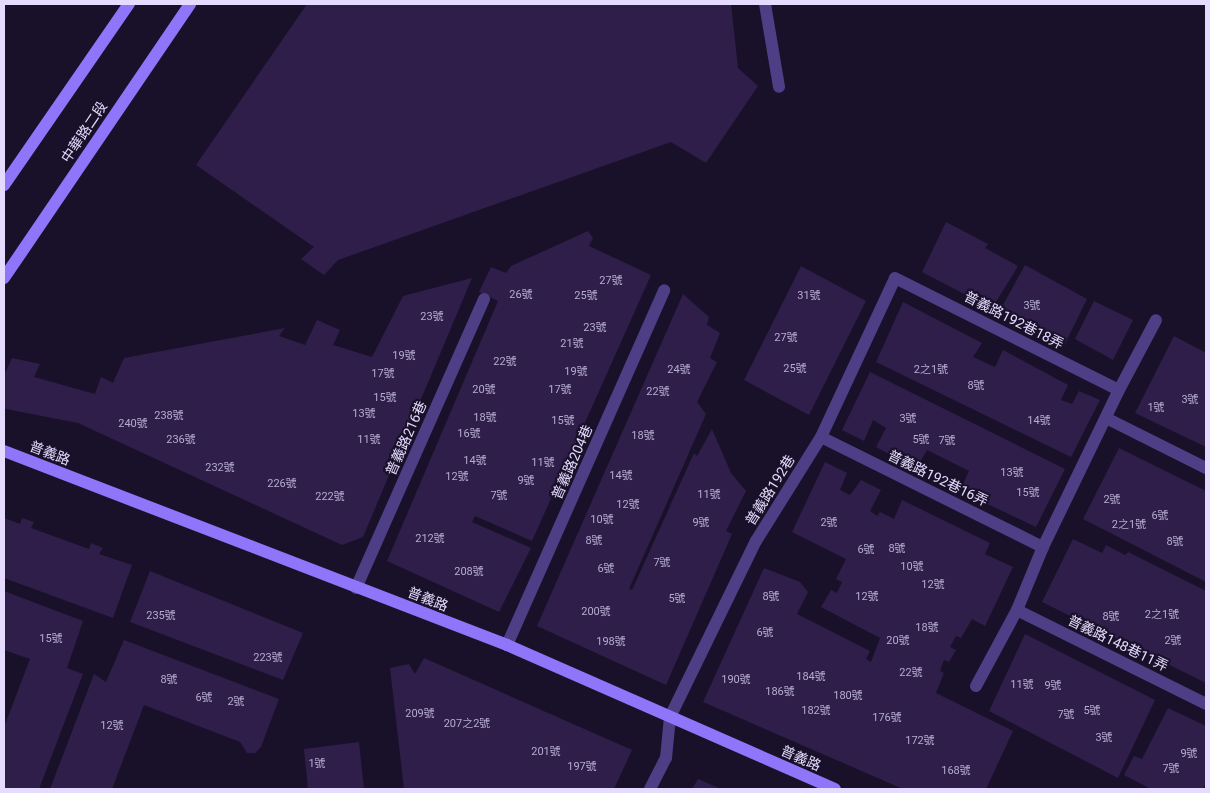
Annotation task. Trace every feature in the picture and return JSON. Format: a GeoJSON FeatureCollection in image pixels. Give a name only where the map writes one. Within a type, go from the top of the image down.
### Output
{"type":"FeatureCollection","features":[{"type":"Feature","properties":{"kind":"street"},"geometry":{"type":"LineString","coordinates":[[4,185],[129,4]]}},
{"type":"Feature","properties":{"kind":"street","name":"中華路二段"},"geometry":{"type":"LineString","coordinates":[[4,278],[190,4]]}},
{"type":"Feature","properties":{"kind":"street","name":"普義路"},"geometry":{"type":"LineString","coordinates":[[4,451],[507,645],[835,789]]}},
{"type":"Feature","properties":{"kind":"lane"},"geometry":{"type":"LineString","coordinates":[[765,4],[779,87]]}},
{"type":"Feature","properties":{"kind":"lane","name":"普義路192巷18弄"},"geometry":{"type":"LineString","coordinates":[[895,278],[1119,390]]}},
{"type":"Feature","properties":{"kind":"lane","name":"普義路192巷"},"geometry":{"type":"LineString","coordinates":[[670,717],[756,541],[821,437],[895,278]]}},
{"type":"Feature","properties":{"kind":"lane","name":"普義路204巷"},"geometry":{"type":"LineString","coordinates":[[507,645],[664,290]]}},
{"type":"Feature","properties":{"kind":"lane","name":"普義路216巷"},"geometry":{"type":"LineString","coordinates":[[356,588],[484,299]]}},
{"type":"Feature","properties":{"kind":"lane"},"geometry":{"type":"LineString","coordinates":[[976,686],[1017,610],[1042,547],[1119,390],[1156,320]]}},
{"type":"Feature","properties":{"kind":"lane"},"geometry":{"type":"LineString","coordinates":[[1106,418],[1206,468]]}},
{"type":"Feature","properties":{"kind":"lane","name":"普義路192巷16弄"},"geometry":{"type":"LineString","coordinates":[[821,437],[1042,547]]}},
{"type":"Feature","properties":{"kind":"lane","name":"普義路148巷11弄"},"geometry":{"type":"LineString","coordinates":[[1017,610],[1206,704]]}},
{"type":"Feature","properties":{"kind":"lane"},"geometry":{"type":"LineString","coordinates":[[650,789],[666,758],[670,717]]}},
{"type":"Feature","properties":{"kind":"building"},"geometry":{"type":"Polygon","coordinates":[[[307,4],[731,4],[738,68],[758,86],[706,163],[671,142],[338,260],[324,275],[301,259],[314,247],[196,165],[307,4]]]}},
{"type":"Feature","properties":{"kind":"building"},"geometry":{"type":"Polygon","coordinates":[[[946,222],[988,244],[985,248],[1018,266],[996,302],[970,289],[966,295],[922,272],[946,222]]]}},
{"type":"Feature","properties":{"kind":"building"},"geometry":{"type":"Polygon","coordinates":[[[588,231],[593,238],[589,246],[651,275],[532,541],[475,516],[472,522],[531,548],[499,612],[387,561],[498,301],[479,292],[491,267],[506,273],[511,266],[588,231]]]}},
{"type":"Feature","properties":{"kind":"building"},"geometry":{"type":"Polygon","coordinates":[[[1025,265],[1087,299],[1064,346],[999,312],[1025,265]]]}},
{"type":"Feature","properties":{"kind":"building"},"geometry":{"type":"Polygon","coordinates":[[[801,266],[866,301],[809,415],[744,380],[801,266]]]}},
{"type":"Feature","properties":{"kind":"building"},"geometry":{"type":"Polygon","coordinates":[[[472,278],[363,537],[342,545],[78,423],[6,409],[4,405],[4,375],[12,358],[40,364],[34,377],[95,394],[101,377],[113,383],[124,358],[285,328],[279,336],[305,345],[317,320],[340,330],[333,345],[372,357],[403,296],[472,278]]]}},
{"type":"Feature","properties":{"kind":"building"},"geometry":{"type":"Polygon","coordinates":[[[683,294],[709,317],[707,325],[720,333],[710,358],[717,362],[697,402],[706,414],[629,589],[632,590],[694,453],[697,456],[712,429],[731,473],[746,491],[726,531],[732,534],[666,685],[537,626],[683,294]]]}},
{"type":"Feature","properties":{"kind":"building"},"geometry":{"type":"Polygon","coordinates":[[[1094,301],[1133,320],[1113,360],[1075,339],[1094,301]]]}},
{"type":"Feature","properties":{"kind":"building"},"geometry":{"type":"Polygon","coordinates":[[[903,302],[982,343],[973,357],[995,367],[1003,350],[1068,385],[1061,400],[1072,404],[1079,391],[1100,400],[1071,457],[876,362],[903,302]]]}},
{"type":"Feature","properties":{"kind":"building"},"geometry":{"type":"Polygon","coordinates":[[[1174,336],[1206,353],[1206,447],[1135,413],[1174,336]]]}},
{"type":"Feature","properties":{"kind":"building"},"geometry":{"type":"Polygon","coordinates":[[[870,372],[1065,469],[1036,527],[960,491],[969,471],[927,450],[916,469],[876,447],[886,428],[873,420],[864,441],[842,430],[870,372]]]}},
{"type":"Feature","properties":{"kind":"building"},"geometry":{"type":"Polygon","coordinates":[[[1119,448],[1206,491],[1206,582],[1083,519],[1119,448]]]}},
{"type":"Feature","properties":{"kind":"building"},"geometry":{"type":"Polygon","coordinates":[[[825,462],[847,473],[840,490],[850,495],[861,480],[881,490],[870,511],[877,516],[880,512],[894,519],[902,500],[990,543],[985,554],[1013,567],[985,626],[972,619],[961,638],[956,636],[950,647],[956,650],[949,662],[944,660],[940,671],[944,673],[936,693],[1013,731],[986,789],[903,789],[703,702],[764,568],[800,582],[808,592],[797,614],[870,651],[866,659],[871,662],[880,638],[821,607],[831,590],[837,593],[842,582],[836,579],[846,559],[792,532],[825,462]]]}},
{"type":"Feature","properties":{"kind":"building"},"geometry":{"type":"Polygon","coordinates":[[[4,518],[20,524],[22,518],[34,522],[31,528],[89,549],[91,543],[103,548],[99,554],[132,565],[113,618],[4,578],[4,518]]]}},
{"type":"Feature","properties":{"kind":"building"},"geometry":{"type":"Polygon","coordinates":[[[1073,539],[1102,553],[1106,545],[1125,555],[1128,552],[1206,591],[1206,683],[1042,602],[1073,539]]]}},
{"type":"Feature","properties":{"kind":"building"},"geometry":{"type":"Polygon","coordinates":[[[150,571],[303,633],[283,680],[130,622],[150,571]]]}},
{"type":"Feature","properties":{"kind":"building"},"geometry":{"type":"Polygon","coordinates":[[[4,591],[83,621],[67,668],[83,674],[39,789],[4,789],[4,727],[30,659],[4,650],[4,591]]]}},
{"type":"Feature","properties":{"kind":"building"},"geometry":{"type":"Polygon","coordinates":[[[1025,634],[1155,700],[1118,778],[989,711],[1025,634]]]}},
{"type":"Feature","properties":{"kind":"building"},"geometry":{"type":"Polygon","coordinates":[[[124,640],[279,699],[261,747],[255,753],[247,753],[240,742],[144,705],[112,789],[50,789],[94,674],[106,682],[124,640]]]}},
{"type":"Feature","properties":{"kind":"building"},"geometry":{"type":"Polygon","coordinates":[[[424,658],[632,750],[614,789],[404,789],[390,668],[409,664],[415,674],[424,658]]]}},
{"type":"Feature","properties":{"kind":"building"},"geometry":{"type":"Polygon","coordinates":[[[1168,708],[1206,726],[1206,782],[1203,789],[1151,789],[1124,775],[1134,756],[1142,759],[1168,708]]]}},
{"type":"Feature","properties":{"kind":"building"},"geometry":{"type":"Polygon","coordinates":[[[359,742],[364,789],[308,789],[304,749],[359,742]]]}},
{"type":"Feature","properties":{"kind":"building"},"geometry":{"type":"Polygon","coordinates":[[[698,779],[721,789],[692,789],[698,779]]]}}]}
